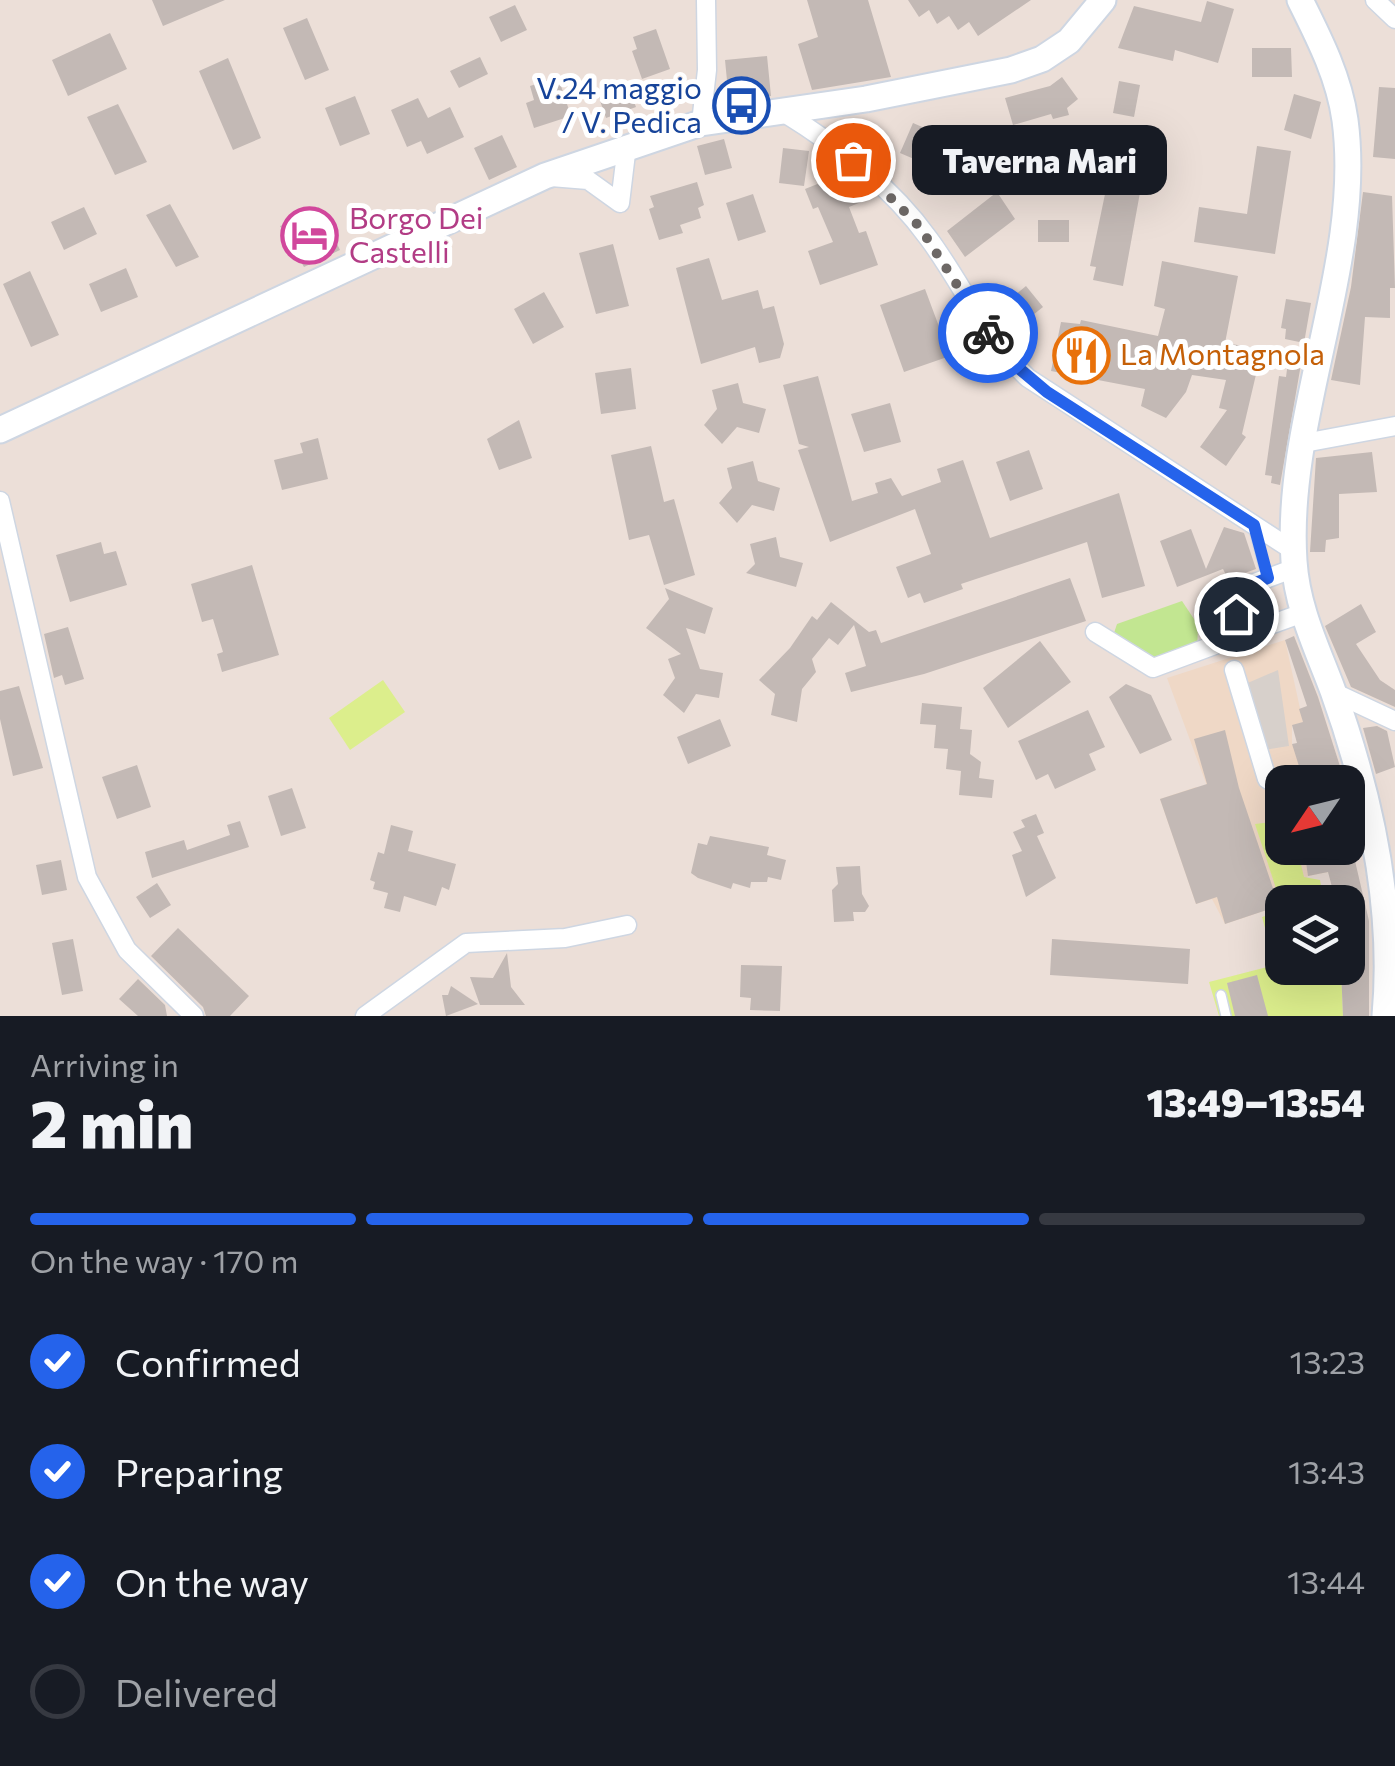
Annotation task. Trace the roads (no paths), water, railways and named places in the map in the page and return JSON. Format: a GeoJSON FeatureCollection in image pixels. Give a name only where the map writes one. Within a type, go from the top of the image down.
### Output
{"type":"FeatureCollection","features":[{"type":"Feature","properties":{"kind":"main road"},"geometry":{"type":"LineString","coordinates":[[0,430],[545,176],[702,123],[1012,70],[1042,59],[1078,33],[1102,0]]}},
{"type":"Feature","properties":{"kind":"main road"},"geometry":{"type":"LineString","coordinates":[[1300,0],[1333,74],[1348,150],[1336,258],[1304,443],[1294,560],[1303,613],[1386,850],[1389,1003]]}},
{"type":"Feature","properties":{"kind":"street"},"geometry":{"type":"LineString","coordinates":[[702,123],[707,70],[706,0]]}},
{"type":"Feature","properties":{"kind":"street"},"geometry":{"type":"LineString","coordinates":[[1375,0],[1395,19]]}},
{"type":"Feature","properties":{"kind":"street"},"geometry":{"type":"LineString","coordinates":[[783,112],[830,141],[908,212],[947,264],[994,341],[1028,378],[1254,525],[1294,560],[1268,578],[1233,592],[1239,636]]}},
{"type":"Feature","properties":{"kind":"street"},"geometry":{"type":"LineString","coordinates":[[627,146],[620,202],[627,221]]}},
{"type":"Feature","properties":{"kind":"street"},"geometry":{"type":"LineString","coordinates":[[545,176],[588,180],[620,202]]}},
{"type":"Feature","properties":{"kind":"street"},"geometry":{"type":"LineString","coordinates":[[1304,443],[1395,426]]}},
{"type":"Feature","properties":{"kind":"street"},"geometry":{"type":"LineString","coordinates":[[0,502],[87,877],[127,950],[194,1016]]}},
{"type":"Feature","properties":{"kind":"street"},"geometry":{"type":"LineString","coordinates":[[1095,632],[1153,668],[1303,613]]}},
{"type":"Feature","properties":{"kind":"street"},"geometry":{"type":"LineString","coordinates":[[1234,670],[1265,773]]}},
{"type":"Feature","properties":{"kind":"street"},"geometry":{"type":"LineString","coordinates":[[1333,692],[1395,721]]}},
{"type":"Feature","properties":{"kind":"street"},"geometry":{"type":"LineString","coordinates":[[365,1016],[466,943],[565,938],[627,925]]}},
{"type":"Feature","properties":{"kind":"lane"},"geometry":{"type":"LineString","coordinates":[[1254,525],[1268,578]]}},
{"type":"Feature","properties":{"kind":"lane"},"geometry":{"type":"LineString","coordinates":[[1221,995],[1226,1016]]}},
{"type":"Feature","properties":{"kind":"place","name":"V.24 maggio / V. Pedica"},"geometry":{"type":"Point","coordinates":[741,106]}},
{"type":"Feature","properties":{"kind":"place","name":"Taverna Mari"},"geometry":{"type":"Point","coordinates":[853,160]}},
{"type":"Feature","properties":{"kind":"place","name":"Borgo Dei Castelli"},"geometry":{"type":"Point","coordinates":[310,236]}},
{"type":"Feature","properties":{"kind":"place","name":"La Montagnola"},"geometry":{"type":"Point","coordinates":[1081,355]}}]}
